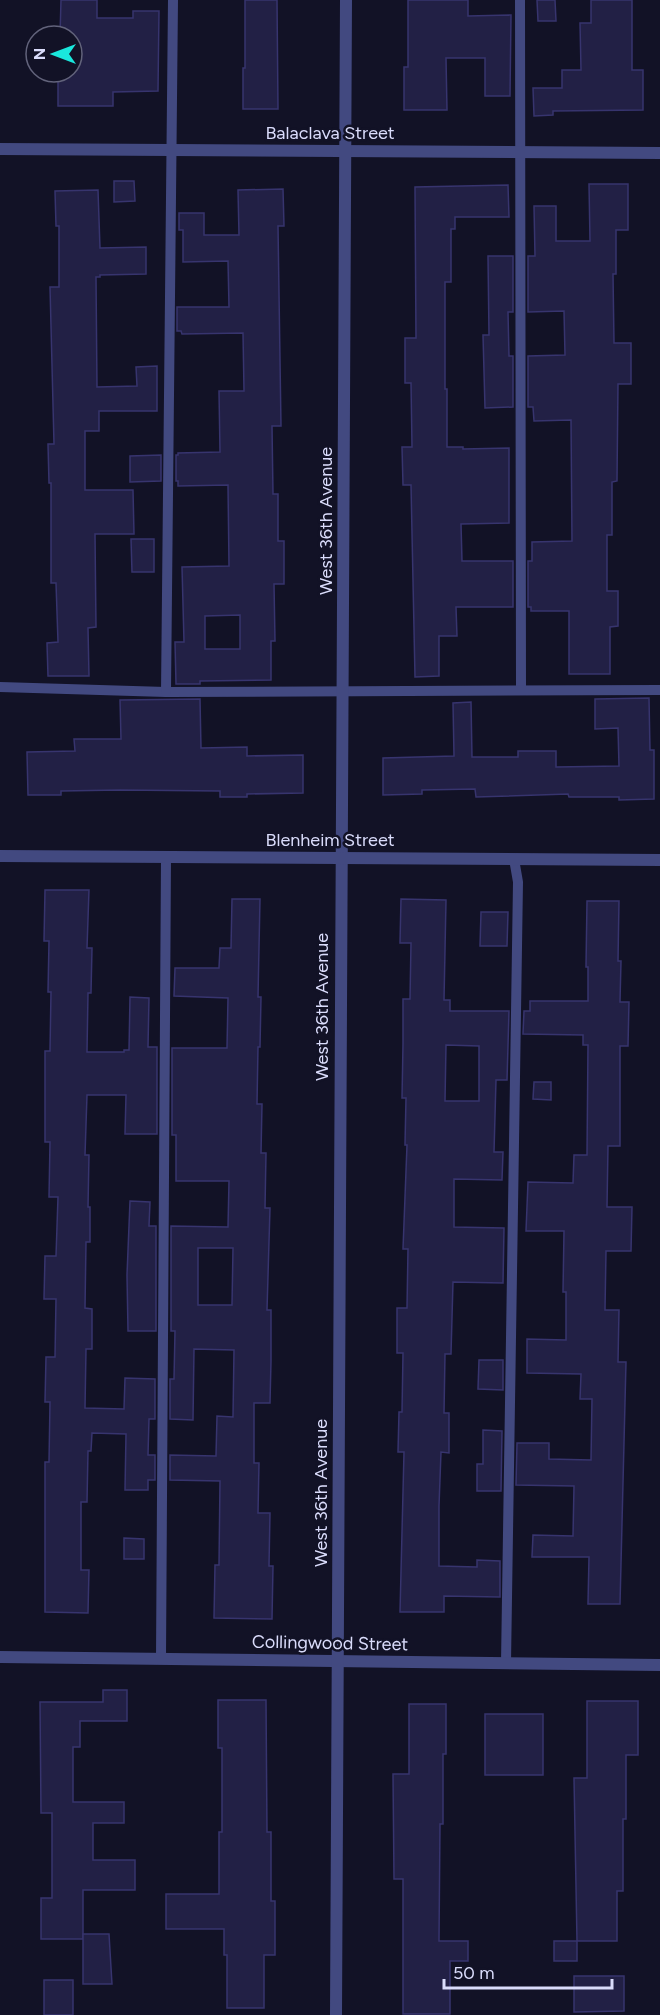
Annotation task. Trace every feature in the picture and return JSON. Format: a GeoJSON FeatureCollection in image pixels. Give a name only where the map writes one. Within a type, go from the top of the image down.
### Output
{"type":"FeatureCollection","features":[{"type":"Feature","properties":{"kind":"street","name":"West 36th Avenue"},"geometry":{"type":"LineString","coordinates":[[336,2015],[346,0]]}},
{"type":"Feature","properties":{"kind":"street","name":"Balaclava Street"},"geometry":{"type":"LineString","coordinates":[[0,148],[660,153]]}},
{"type":"Feature","properties":{"kind":"street","name":"Blenheim Street"},"geometry":{"type":"LineString","coordinates":[[0,856],[660,860]]}},
{"type":"Feature","properties":{"kind":"street","name":"Collingwood Street"},"geometry":{"type":"LineString","coordinates":[[0,1657],[660,1665]]}},
{"type":"Feature","properties":{"kind":"lane"},"geometry":{"type":"LineString","coordinates":[[166,692],[173,0]]}},
{"type":"Feature","properties":{"kind":"lane"},"geometry":{"type":"LineString","coordinates":[[520,0],[520,689]]}},
{"type":"Feature","properties":{"kind":"lane"},"geometry":{"type":"LineString","coordinates":[[0,687],[166,692],[660,690]]}},
{"type":"Feature","properties":{"kind":"lane"},"geometry":{"type":"LineString","coordinates":[[161,1658],[166,858]]}},
{"type":"Feature","properties":{"kind":"lane"},"geometry":{"type":"LineString","coordinates":[[506,1663],[518,882],[514,859]]}},
{"type":"Feature","properties":{"kind":"building"},"geometry":{"type":"Polygon","coordinates":[[[61,0],[97,0],[97,18],[133,18],[133,11],[159,11],[158,91],[113,92],[113,106],[58,106],[58,84],[84,84],[84,24],[60,24],[61,0]]]}},
{"type":"Feature","properties":{"kind":"building"},"geometry":{"type":"Polygon","coordinates":[[[245,0],[277,0],[278,109],[243,109],[245,0]]]}},
{"type":"Feature","properties":{"kind":"building"},"geometry":{"type":"Polygon","coordinates":[[[408,0],[468,0],[468,16],[511,15],[510,96],[485,96],[485,58],[446,58],[447,110],[404,110],[404,67],[408,67],[408,0]]]}},
{"type":"Feature","properties":{"kind":"building"},"geometry":{"type":"Polygon","coordinates":[[[537,0],[555,0],[556,21],[538,21],[537,0]]]}},
{"type":"Feature","properties":{"kind":"building"},"geometry":{"type":"Polygon","coordinates":[[[591,0],[632,0],[632,70],[643,70],[643,110],[553,111],[553,115],[534,116],[533,88],[562,88],[562,70],[581,70],[580,23],[591,23],[591,0]]]}},
{"type":"Feature","properties":{"kind":"building"},"geometry":{"type":"Polygon","coordinates":[[[114,181],[134,181],[135,201],[114,202],[114,181]]]}},
{"type":"Feature","properties":{"kind":"building"},"geometry":{"type":"Polygon","coordinates":[[[589,184],[628,184],[628,230],[616,230],[616,274],[613,274],[614,343],[631,343],[631,384],[618,384],[617,481],[612,482],[612,535],[607,535],[607,591],[618,591],[618,626],[610,627],[610,674],[569,674],[569,611],[531,611],[531,607],[528,607],[528,561],[532,561],[532,542],[572,541],[571,420],[534,421],[533,407],[528,407],[528,356],[565,355],[564,311],[528,312],[528,256],[535,256],[534,206],[556,206],[556,241],[590,241],[589,184]]]}},
{"type":"Feature","properties":{"kind":"building"},"geometry":{"type":"Polygon","coordinates":[[[508,185],[509,217],[455,217],[455,229],[451,229],[451,282],[445,282],[445,389],[447,389],[447,447],[509,448],[509,523],[461,524],[462,561],[513,561],[513,607],[456,607],[457,636],[439,636],[439,676],[415,677],[411,485],[403,485],[402,447],[412,447],[411,383],[405,383],[405,338],[416,338],[415,187],[508,185]]]}},
{"type":"Feature","properties":{"kind":"building"},"geometry":{"type":"Polygon","coordinates":[[[283,189],[284,226],[278,226],[281,426],[272,426],[273,494],[278,494],[278,541],[284,541],[284,584],[274,584],[275,641],[271,641],[271,680],[200,681],[200,684],[176,684],[175,642],[184,642],[182,567],[229,566],[228,485],[178,486],[176,455],[178,453],[220,452],[219,391],[244,391],[243,333],[182,334],[181,331],[177,331],[177,307],[229,307],[228,261],[183,262],[183,230],[179,230],[179,213],[204,213],[204,235],[239,235],[238,190],[283,189]],[[240,615],[205,616],[205,649],[240,649],[240,615]]]}},
{"type":"Feature","properties":{"kind":"building"},"geometry":{"type":"Polygon","coordinates":[[[98,190],[100,248],[146,247],[146,274],[96,277],[97,387],[137,386],[136,367],[157,366],[157,411],[99,411],[99,431],[85,431],[85,490],[133,490],[134,534],[95,534],[96,627],[88,628],[89,676],[48,676],[47,643],[58,642],[56,583],[51,583],[51,483],[49,483],[48,444],[54,444],[50,287],[59,287],[59,226],[56,226],[55,191],[98,190]]]}},
{"type":"Feature","properties":{"kind":"building"},"geometry":{"type":"Polygon","coordinates":[[[488,256],[513,256],[513,312],[508,312],[509,356],[513,356],[513,407],[485,408],[483,335],[489,335],[488,256]]]}},
{"type":"Feature","properties":{"kind":"building"},"geometry":{"type":"Polygon","coordinates":[[[161,455],[161,481],[130,482],[130,456],[161,455]]]}},
{"type":"Feature","properties":{"kind":"building"},"geometry":{"type":"Polygon","coordinates":[[[131,539],[154,539],[154,572],[132,572],[131,539]]]}},
{"type":"Feature","properties":{"kind":"building"},"geometry":{"type":"Polygon","coordinates":[[[649,698],[650,750],[654,750],[654,799],[619,800],[619,797],[569,797],[568,794],[476,797],[475,789],[422,790],[422,794],[383,795],[383,758],[454,756],[453,703],[471,702],[472,757],[518,757],[518,751],[556,751],[556,767],[619,766],[618,728],[595,729],[595,699],[649,698]]]}},
{"type":"Feature","properties":{"kind":"building"},"geometry":{"type":"Polygon","coordinates":[[[200,699],[201,748],[247,747],[247,756],[303,755],[303,793],[220,797],[220,791],[120,790],[61,791],[61,795],[28,795],[27,752],[75,751],[74,739],[121,739],[120,700],[200,699]]]}},
{"type":"Feature","properties":{"kind":"building"},"geometry":{"type":"Polygon","coordinates":[[[45,890],[89,890],[87,948],[92,948],[91,993],[88,993],[87,1052],[129,1050],[130,997],[149,998],[148,1047],[157,1047],[157,1134],[125,1134],[126,1095],[87,1095],[85,1155],[89,1155],[90,1242],[86,1242],[85,1308],[92,1309],[92,1349],[86,1349],[85,1408],[124,1409],[125,1378],[155,1379],[155,1419],[149,1419],[148,1455],[155,1455],[155,1480],[148,1480],[148,1490],[125,1490],[126,1434],[92,1433],[91,1451],[88,1451],[87,1502],[81,1502],[81,1570],[89,1570],[88,1613],[45,1612],[45,1462],[49,1462],[50,1402],[45,1402],[46,1357],[55,1357],[56,1299],[44,1299],[45,1256],[56,1256],[58,1197],[49,1197],[50,1142],[45,1142],[45,1051],[50,1051],[51,992],[48,992],[49,941],[44,941],[45,890]]]}},
{"type":"Feature","properties":{"kind":"building"},"geometry":{"type":"Polygon","coordinates":[[[232,899],[260,899],[258,997],[261,997],[257,1104],[262,1104],[261,1153],[266,1153],[265,1208],[270,1208],[267,1310],[271,1310],[271,1361],[270,1403],[254,1403],[254,1463],[259,1463],[258,1513],[270,1513],[269,1566],[273,1566],[272,1619],[214,1618],[215,1565],[219,1565],[220,1481],[170,1480],[170,1455],[216,1456],[217,1416],[233,1417],[234,1350],[194,1349],[193,1420],[170,1419],[170,1379],[174,1379],[175,1331],[171,1331],[171,1226],[228,1227],[229,1181],[176,1181],[176,1135],[172,1135],[172,1048],[227,1048],[228,998],[174,996],[175,968],[219,968],[220,948],[231,948],[232,899]],[[198,1248],[198,1305],[232,1305],[233,1248],[198,1248]]]}},
{"type":"Feature","properties":{"kind":"building"},"geometry":{"type":"Polygon","coordinates":[[[401,899],[446,900],[444,1000],[450,1000],[450,1011],[509,1011],[507,1080],[496,1080],[494,1152],[503,1152],[502,1180],[454,1179],[454,1227],[504,1228],[503,1283],[453,1282],[451,1354],[445,1354],[444,1413],[449,1413],[449,1453],[441,1452],[439,1506],[439,1566],[477,1567],[477,1560],[500,1561],[500,1597],[444,1596],[444,1612],[400,1612],[404,1452],[398,1452],[399,1412],[402,1412],[403,1353],[397,1353],[397,1308],[407,1308],[408,1249],[403,1249],[407,1145],[405,1145],[406,1098],[402,1098],[403,999],[410,999],[411,943],[400,943],[401,899]],[[446,1045],[445,1101],[479,1101],[479,1046],[446,1045]]]}},
{"type":"Feature","properties":{"kind":"building"},"geometry":{"type":"Polygon","coordinates":[[[587,901],[619,901],[620,1002],[629,1002],[628,1046],[620,1046],[620,1146],[608,1146],[607,1207],[632,1207],[631,1251],[606,1251],[605,1310],[619,1310],[618,1362],[626,1362],[620,1604],[588,1604],[589,1557],[532,1557],[533,1535],[573,1536],[574,1486],[516,1485],[517,1443],[549,1443],[549,1459],[591,1460],[592,1399],[580,1399],[581,1374],[527,1373],[527,1339],[566,1340],[566,1292],[563,1292],[564,1231],[526,1231],[528,1182],[573,1183],[574,1155],[587,1155],[588,1045],[583,1045],[583,1035],[523,1034],[524,1011],[530,1011],[530,1001],[588,1001],[587,901]]]}},
{"type":"Feature","properties":{"kind":"building"},"geometry":{"type":"Polygon","coordinates":[[[481,912],[508,912],[507,946],[480,946],[481,912]]]}},
{"type":"Feature","properties":{"kind":"building"},"geometry":{"type":"Polygon","coordinates":[[[534,1082],[551,1082],[551,1100],[533,1099],[534,1082]]]}},
{"type":"Feature","properties":{"kind":"building"},"geometry":{"type":"Polygon","coordinates":[[[130,1201],[150,1202],[149,1226],[156,1226],[156,1331],[128,1331],[127,1275],[130,1201]]]}},
{"type":"Feature","properties":{"kind":"building"},"geometry":{"type":"Polygon","coordinates":[[[479,1360],[503,1360],[503,1390],[478,1389],[479,1360]]]}},
{"type":"Feature","properties":{"kind":"building"},"geometry":{"type":"Polygon","coordinates":[[[483,1430],[502,1431],[501,1491],[477,1491],[477,1464],[483,1464],[483,1430]]]}},
{"type":"Feature","properties":{"kind":"building"},"geometry":{"type":"Polygon","coordinates":[[[124,1538],[144,1539],[144,1559],[124,1559],[124,1538]]]}},
{"type":"Feature","properties":{"kind":"building"},"geometry":{"type":"Polygon","coordinates":[[[103,1690],[127,1690],[127,1721],[80,1721],[80,1747],[73,1747],[73,1802],[124,1802],[124,1823],[93,1823],[93,1860],[135,1860],[135,1890],[83,1890],[83,1939],[41,1939],[41,1898],[52,1898],[52,1813],[41,1813],[40,1702],[103,1702],[103,1690]]]}},
{"type":"Feature","properties":{"kind":"building"},"geometry":{"type":"Polygon","coordinates":[[[218,1700],[266,1700],[267,1832],[271,1832],[271,1901],[275,1901],[275,1955],[264,1955],[264,2008],[227,2008],[227,1955],[224,1955],[224,1929],[166,1929],[166,1894],[219,1894],[222,1748],[218,1748],[218,1700]]]}},
{"type":"Feature","properties":{"kind":"building"},"geometry":{"type":"Polygon","coordinates":[[[587,1701],[638,1701],[638,1755],[626,1755],[623,1891],[617,1891],[617,1941],[577,1941],[574,1778],[587,1778],[587,1701]]]}},
{"type":"Feature","properties":{"kind":"building"},"geometry":{"type":"Polygon","coordinates":[[[409,1704],[446,1704],[443,1824],[440,1824],[439,1941],[468,1941],[468,1961],[450,1961],[450,2014],[403,2014],[403,1879],[394,1879],[393,1774],[409,1774],[409,1704]]]}},
{"type":"Feature","properties":{"kind":"building"},"geometry":{"type":"Polygon","coordinates":[[[485,1714],[543,1714],[543,1775],[485,1775],[485,1714]]]}},
{"type":"Feature","properties":{"kind":"building"},"geometry":{"type":"Polygon","coordinates":[[[83,1934],[109,1934],[112,1984],[83,1984],[83,1934]]]}},
{"type":"Feature","properties":{"kind":"building"},"geometry":{"type":"Polygon","coordinates":[[[554,1941],[577,1941],[577,1961],[554,1961],[554,1941]]]}},
{"type":"Feature","properties":{"kind":"building"},"geometry":{"type":"Polygon","coordinates":[[[574,1976],[624,1976],[624,2011],[574,2012],[574,1976]]]}},
{"type":"Feature","properties":{"kind":"building"},"geometry":{"type":"Polygon","coordinates":[[[44,1980],[73,1980],[73,2015],[44,2015],[44,1980]]]}}]}
